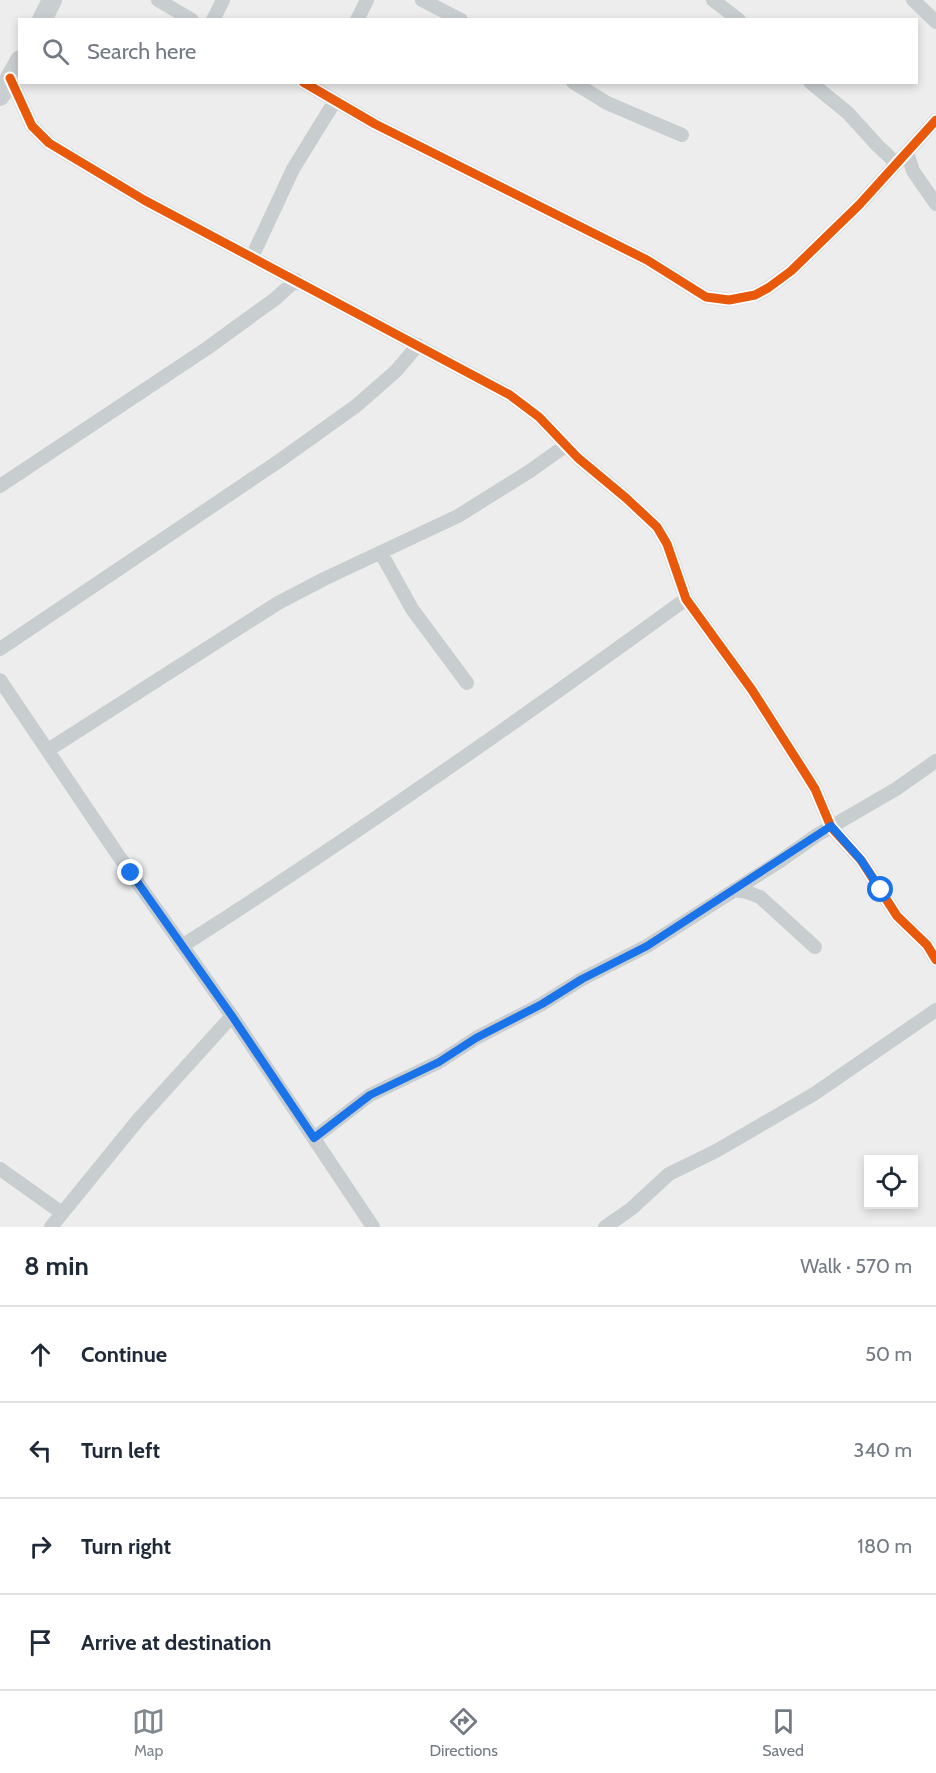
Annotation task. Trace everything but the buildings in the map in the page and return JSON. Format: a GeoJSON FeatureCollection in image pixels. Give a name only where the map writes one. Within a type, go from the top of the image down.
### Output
{"type":"FeatureCollection","features":[{"type":"Feature","properties":{"kind":"main road"},"geometry":{"type":"LineString","coordinates":[[43,18],[52,0]]}},
{"type":"Feature","properties":{"kind":"main road"},"geometry":{"type":"LineString","coordinates":[[0,96],[18,64]]}},
{"type":"Feature","properties":{"kind":"street"},"geometry":{"type":"LineString","coordinates":[[158,0],[189,18]]}},
{"type":"Feature","properties":{"kind":"street"},"geometry":{"type":"LineString","coordinates":[[214,18],[224,0]]}},
{"type":"Feature","properties":{"kind":"street"},"geometry":{"type":"LineString","coordinates":[[358,18],[367,0]]}},
{"type":"Feature","properties":{"kind":"street"},"geometry":{"type":"LineString","coordinates":[[422,0],[457,18]]}},
{"type":"Feature","properties":{"kind":"street"},"geometry":{"type":"LineString","coordinates":[[713,0],[736,18]]}},
{"type":"Feature","properties":{"kind":"street"},"geometry":{"type":"LineString","coordinates":[[914,0],[936,22]]}},
{"type":"Feature","properties":{"kind":"street"},"geometry":{"type":"LineString","coordinates":[[10,78],[32,126],[49,142],[120,187],[488,382],[526,406],[565,446],[657,527],[667,544],[686,599],[739,671],[794,755],[815,789],[831,826],[861,860],[897,916],[927,945],[936,960]]}},
{"type":"Feature","properties":{"kind":"street"},"geometry":{"type":"LineString","coordinates":[[576,84],[607,103],[682,135]]}},
{"type":"Feature","properties":{"kind":"street"},"geometry":{"type":"LineString","coordinates":[[812,84],[848,113],[896,163]]}},
{"type":"Feature","properties":{"kind":"street"},"geometry":{"type":"LineString","coordinates":[[314,85],[335,101],[375,124],[647,260],[696,292],[717,300],[743,299],[755,295],[791,271],[859,205],[936,120]]}},
{"type":"Feature","properties":{"kind":"street"},"geometry":{"type":"LineString","coordinates":[[252,257],[292,169],[335,101]]}},
{"type":"Feature","properties":{"kind":"street"},"geometry":{"type":"LineString","coordinates":[[907,152],[913,171],[936,204]]}},
{"type":"Feature","properties":{"kind":"street"},"geometry":{"type":"LineString","coordinates":[[0,486],[206,349],[275,299],[296,280]]}},
{"type":"Feature","properties":{"kind":"street"},"geometry":{"type":"LineString","coordinates":[[0,650],[279,461],[356,406],[396,371],[418,345]]}},
{"type":"Feature","properties":{"kind":"street"},"geometry":{"type":"LineString","coordinates":[[48,750],[278,603],[458,516],[565,446]]}},
{"type":"Feature","properties":{"kind":"street"},"geometry":{"type":"LineString","coordinates":[[381,553],[412,609],[467,683]]}},
{"type":"Feature","properties":{"kind":"street"},"geometry":{"type":"LineString","coordinates":[[182,946],[312,862],[557,693],[686,599]]}},
{"type":"Feature","properties":{"kind":"street"},"geometry":{"type":"LineString","coordinates":[[0,680],[232,1016],[373,1227]]}},
{"type":"Feature","properties":{"kind":"street"},"geometry":{"type":"LineString","coordinates":[[314,1138],[370,1095],[439,1062],[476,1038],[647,946],[831,826],[888,794],[936,761]]}},
{"type":"Feature","properties":{"kind":"street"},"geometry":{"type":"LineString","coordinates":[[734,890],[760,897],[814,947]]}},
{"type":"Feature","properties":{"kind":"street"},"geometry":{"type":"LineString","coordinates":[[605,1227],[631,1209],[669,1174],[814,1094],[936,1010]]}},
{"type":"Feature","properties":{"kind":"street"},"geometry":{"type":"LineString","coordinates":[[51,1227],[138,1120],[232,1016]]}},
{"type":"Feature","properties":{"kind":"street"},"geometry":{"type":"LineString","coordinates":[[0,1169],[63,1213]]}},
{"type":"Feature","properties":{"kind":"cycle path"},"geometry":{"type":"LineString","coordinates":[[10,78],[32,126],[49,143],[144,200],[510,395],[539,417],[578,458],[657,527],[667,544],[686,599],[752,690],[805,773],[815,789],[831,827],[861,860],[897,916],[927,945],[936,960]]}},
{"type":"Feature","properties":{"kind":"cycle path"},"geometry":{"type":"LineString","coordinates":[[306,84],[375,124],[647,260],[706,297],[729,300],[755,295],[791,271],[859,205],[936,120]]}},
{"type":"Feature","properties":{"kind":"route"},"geometry":{"type":"LineString","coordinates":[[131,873],[232,1016],[314,1138],[358,1102],[439,1062],[490,1030],[647,946],[831,826],[861,860],[881,890]]}}]}
